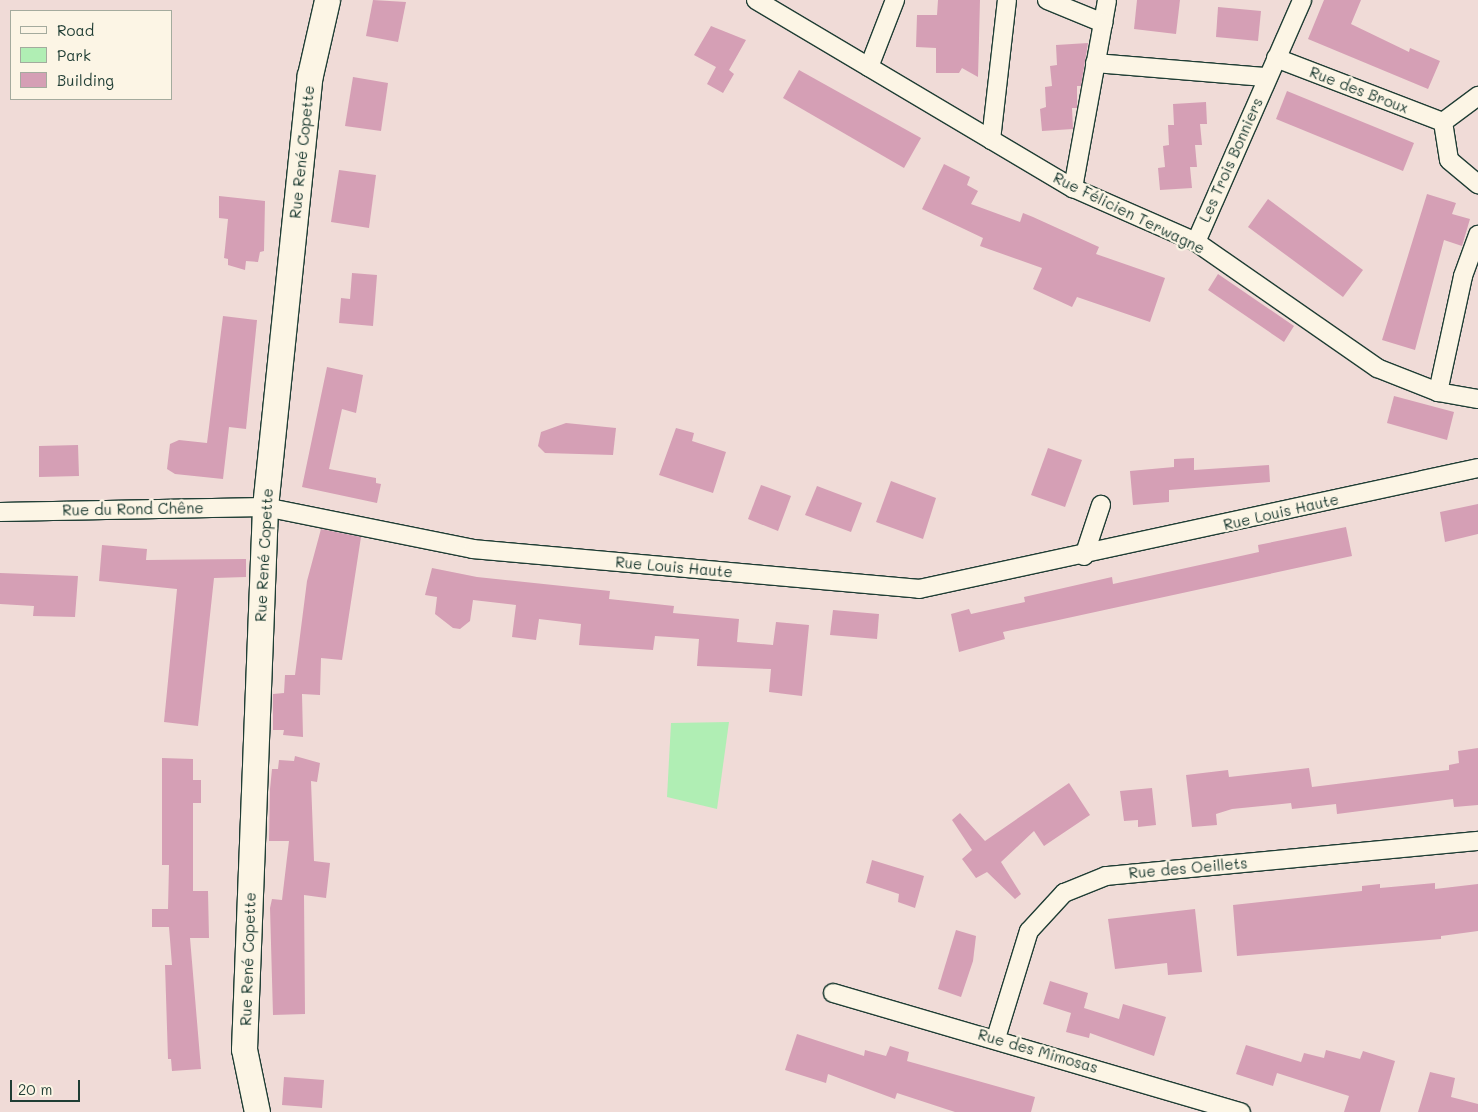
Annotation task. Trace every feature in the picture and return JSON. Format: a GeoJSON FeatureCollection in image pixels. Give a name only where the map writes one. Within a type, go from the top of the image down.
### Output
{"type":"FeatureCollection","features":[{"type":"Feature","properties":{"kind":"street","name":"Rue René Copette"},"geometry":{"type":"LineString","coordinates":[[256,1112],[244,1049],[265,507],[310,75],[326,0]]}},
{"type":"Feature","properties":{"kind":"street","name":"Rue Félicien Terwagne"},"geometry":{"type":"LineString","coordinates":[[756,0],[784,8],[869,68],[1073,188],[1196,242],[1377,368],[1438,392],[1478,399]]}},
{"type":"Feature","properties":{"kind":"street"},"geometry":{"type":"LineString","coordinates":[[869,68],[895,0]]}},
{"type":"Feature","properties":{"kind":"street"},"geometry":{"type":"LineString","coordinates":[[991,140],[1007,0]]}},
{"type":"Feature","properties":{"kind":"street"},"geometry":{"type":"LineString","coordinates":[[1047,0],[1103,23]]}},
{"type":"Feature","properties":{"kind":"street"},"geometry":{"type":"LineString","coordinates":[[1073,188],[1107,0]]}},
{"type":"Feature","properties":{"kind":"street","name":"Les Trois Bonniers"},"geometry":{"type":"LineString","coordinates":[[1196,242],[1302,0]]}},
{"type":"Feature","properties":{"kind":"street","name":"Rue des Broux"},"geometry":{"type":"LineString","coordinates":[[1276,58],[1443,122]]}},
{"type":"Feature","properties":{"kind":"street","name":"Les Trois Bonniers"},"geometry":{"type":"LineString","coordinates":[[1095,63],[1267,77]]}},
{"type":"Feature","properties":{"kind":"street"},"geometry":{"type":"LineString","coordinates":[[1478,96],[1443,122],[1449,160],[1478,184]]}},
{"type":"Feature","properties":{"kind":"street"},"geometry":{"type":"LineString","coordinates":[[1438,392],[1463,276],[1478,235]]}},
{"type":"Feature","properties":{"kind":"street","name":"Rue Louis Haute"},"geometry":{"type":"LineString","coordinates":[[265,507],[473,549],[919,589],[1084,556],[1478,468]]}},
{"type":"Feature","properties":{"kind":"street"},"geometry":{"type":"LineString","coordinates":[[1084,556],[1101,505]]}},
{"type":"Feature","properties":{"kind":"street","name":"Rue du Rond Chêne"},"geometry":{"type":"LineString","coordinates":[[0,512],[265,507]]}},
{"type":"Feature","properties":{"kind":"street","name":"Rue des Oeillets"},"geometry":{"type":"LineString","coordinates":[[996,1038],[1029,931],[1064,893],[1106,876],[1478,841]]}},
{"type":"Feature","properties":{"kind":"street","name":"Rue des Mimosas"},"geometry":{"type":"LineString","coordinates":[[833,994],[996,1038],[1242,1112]]}},
{"type":"Feature","properties":{"kind":"green space"},"geometry":{"type":"Polygon","coordinates":[[[729,722],[717,809],[667,797],[671,723],[729,722]]]}},
{"type":"Feature","properties":{"kind":"building"},"geometry":{"type":"Polygon","coordinates":[[[373,0],[406,2],[398,42],[366,36],[373,0]]]}},
{"type":"Feature","properties":{"kind":"building"},"geometry":{"type":"Polygon","coordinates":[[[938,0],[980,0],[978,77],[962,68],[959,73],[936,73],[936,48],[916,47],[917,15],[937,15],[938,0]]]}},
{"type":"Feature","properties":{"kind":"building"},"geometry":{"type":"Polygon","coordinates":[[[1137,0],[1180,0],[1176,34],[1134,29],[1137,0]]]}},
{"type":"Feature","properties":{"kind":"building"},"geometry":{"type":"Polygon","coordinates":[[[1324,0],[1361,0],[1351,24],[1409,52],[1410,48],[1440,61],[1428,89],[1308,39],[1324,0]]]}},
{"type":"Feature","properties":{"kind":"building"},"geometry":{"type":"Polygon","coordinates":[[[1218,7],[1261,11],[1258,41],[1216,37],[1218,7]]]}},
{"type":"Feature","properties":{"kind":"building"},"geometry":{"type":"Polygon","coordinates":[[[711,26],[746,40],[729,70],[734,74],[723,93],[707,84],[716,67],[694,55],[711,26]]]}},
{"type":"Feature","properties":{"kind":"building"},"geometry":{"type":"Polygon","coordinates":[[[1088,43],[1081,86],[1077,86],[1077,108],[1072,108],[1073,129],[1042,131],[1040,109],[1046,107],[1045,87],[1052,86],[1050,66],[1057,65],[1056,45],[1088,43]]]}},
{"type":"Feature","properties":{"kind":"building"},"geometry":{"type":"Polygon","coordinates":[[[799,70],[921,138],[904,168],[783,98],[799,70]]]}},
{"type":"Feature","properties":{"kind":"building"},"geometry":{"type":"Polygon","coordinates":[[[353,77],[388,83],[381,131],[345,126],[353,77]]]}},
{"type":"Feature","properties":{"kind":"building"},"geometry":{"type":"Polygon","coordinates":[[[1287,91],[1414,143],[1403,171],[1276,119],[1287,91]]]}},
{"type":"Feature","properties":{"kind":"building"},"geometry":{"type":"Polygon","coordinates":[[[1206,102],[1207,124],[1200,124],[1202,145],[1195,145],[1197,167],[1190,167],[1192,188],[1160,190],[1158,168],[1165,167],[1163,146],[1169,145],[1168,125],[1174,125],[1173,104],[1206,102]]]}},
{"type":"Feature","properties":{"kind":"building"},"geometry":{"type":"Polygon","coordinates":[[[944,164],[970,177],[967,185],[978,191],[971,204],[1020,222],[1023,213],[1099,247],[1096,254],[1165,278],[1150,322],[1077,297],[1072,307],[1033,289],[1042,268],[980,246],[983,238],[922,209],[944,164]]]}},
{"type":"Feature","properties":{"kind":"building"},"geometry":{"type":"Polygon","coordinates":[[[339,170],[376,175],[369,228],[331,222],[339,170]]]}},
{"type":"Feature","properties":{"kind":"building"},"geometry":{"type":"Polygon","coordinates":[[[1427,194],[1456,203],[1452,214],[1470,219],[1462,246],[1444,240],[1415,350],[1382,340],[1427,194]]]}},
{"type":"Feature","properties":{"kind":"building"},"geometry":{"type":"Polygon","coordinates":[[[219,196],[265,201],[264,251],[260,252],[258,262],[246,261],[245,270],[228,265],[228,259],[224,258],[228,219],[219,218],[219,196]]]}},
{"type":"Feature","properties":{"kind":"building"},"geometry":{"type":"Polygon","coordinates":[[[1268,199],[1363,270],[1343,297],[1248,227],[1268,199]]]}},
{"type":"Feature","properties":{"kind":"building"},"geometry":{"type":"Polygon","coordinates":[[[352,273],[377,275],[373,326],[339,323],[341,298],[350,299],[352,273]]]}},
{"type":"Feature","properties":{"kind":"building"},"geometry":{"type":"Polygon","coordinates":[[[1218,274],[1294,326],[1284,342],[1208,290],[1218,274]]]}},
{"type":"Feature","properties":{"kind":"building"},"geometry":{"type":"Polygon","coordinates":[[[223,316],[257,320],[246,429],[229,427],[223,479],[175,474],[167,469],[170,444],[179,440],[207,443],[223,316]]]}},
{"type":"Feature","properties":{"kind":"building"},"geometry":{"type":"Polygon","coordinates":[[[327,367],[363,375],[356,413],[342,409],[329,469],[376,478],[376,483],[381,484],[377,503],[302,487],[327,367]]]}},
{"type":"Feature","properties":{"kind":"building"},"geometry":{"type":"Polygon","coordinates":[[[1394,396],[1454,412],[1447,440],[1387,423],[1394,396]]]}},
{"type":"Feature","properties":{"kind":"building"},"geometry":{"type":"Polygon","coordinates":[[[566,423],[616,428],[613,455],[545,453],[538,446],[541,432],[566,423]]]}},
{"type":"Feature","properties":{"kind":"building"},"geometry":{"type":"Polygon","coordinates":[[[676,428],[694,433],[692,441],[726,452],[713,493],[659,475],[676,428]]]}},
{"type":"Feature","properties":{"kind":"building"},"geometry":{"type":"Polygon","coordinates":[[[78,445],[79,476],[39,477],[39,446],[78,445]]]}},
{"type":"Feature","properties":{"kind":"building"},"geometry":{"type":"Polygon","coordinates":[[[1048,448],[1082,460],[1065,507],[1031,495],[1048,448]]]}},
{"type":"Feature","properties":{"kind":"building"},"geometry":{"type":"Polygon","coordinates":[[[1194,458],[1194,470],[1269,465],[1270,482],[1169,490],[1169,502],[1133,505],[1130,471],[1174,467],[1174,459],[1194,458]]]}},
{"type":"Feature","properties":{"kind":"building"},"geometry":{"type":"Polygon","coordinates":[[[891,481],[936,498],[923,539],[876,522],[891,481]]]}},
{"type":"Feature","properties":{"kind":"building"},"geometry":{"type":"Polygon","coordinates":[[[761,485],[791,496],[778,531],[748,519],[761,485]]]}},
{"type":"Feature","properties":{"kind":"building"},"geometry":{"type":"Polygon","coordinates":[[[817,486],[862,503],[851,532],[805,515],[817,486]]]}},
{"type":"Feature","properties":{"kind":"building"},"geometry":{"type":"Polygon","coordinates":[[[1478,504],[1478,534],[1445,542],[1440,512],[1478,504]]]}},
{"type":"Feature","properties":{"kind":"building"},"geometry":{"type":"Polygon","coordinates":[[[1346,527],[1352,556],[1003,632],[1005,639],[959,652],[951,614],[969,609],[971,614],[1025,602],[1024,597],[1112,577],[1113,584],[1259,552],[1258,545],[1346,527]]]}},
{"type":"Feature","properties":{"kind":"building"},"geometry":{"type":"Polygon","coordinates":[[[321,529],[361,537],[342,660],[321,658],[320,695],[302,694],[303,737],[283,735],[284,730],[273,730],[273,694],[284,693],[285,675],[295,675],[307,581],[321,529]]]}},
{"type":"Feature","properties":{"kind":"building"},"geometry":{"type":"Polygon","coordinates":[[[102,545],[147,549],[146,560],[246,559],[246,577],[214,578],[198,726],[164,722],[177,589],[99,581],[102,545]]]}},
{"type":"Feature","properties":{"kind":"building"},"geometry":{"type":"Polygon","coordinates":[[[432,568],[477,577],[610,591],[609,599],[674,606],[673,613],[739,619],[737,642],[773,645],[776,622],[809,625],[802,696],[769,692],[771,669],[697,666],[699,639],[655,636],[653,650],[579,645],[581,624],[539,619],[536,640],[512,637],[516,605],[473,600],[470,621],[460,629],[453,628],[435,614],[437,597],[425,595],[432,568]]]}},
{"type":"Feature","properties":{"kind":"building"},"geometry":{"type":"Polygon","coordinates":[[[0,573],[78,576],[75,617],[33,616],[34,606],[0,604],[0,573]]]}},
{"type":"Feature","properties":{"kind":"building"},"geometry":{"type":"Polygon","coordinates":[[[833,610],[879,614],[877,639],[830,635],[833,610]]]}},
{"type":"Feature","properties":{"kind":"building"},"geometry":{"type":"Polygon","coordinates":[[[1478,748],[1478,805],[1454,807],[1453,799],[1337,814],[1336,804],[1292,809],[1291,803],[1232,809],[1216,814],[1217,825],[1192,827],[1186,775],[1228,770],[1229,777],[1309,768],[1312,787],[1449,770],[1449,765],[1459,763],[1458,751],[1478,748]]]}},
{"type":"Feature","properties":{"kind":"building"},"geometry":{"type":"Polygon","coordinates":[[[295,756],[320,763],[317,782],[311,781],[314,861],[330,863],[326,898],[304,895],[305,1014],[273,1015],[270,908],[272,899],[282,900],[289,841],[269,841],[270,789],[272,769],[278,769],[279,760],[294,761],[295,756]]]}},
{"type":"Feature","properties":{"kind":"building"},"geometry":{"type":"Polygon","coordinates":[[[162,758],[193,759],[193,780],[201,780],[201,803],[193,803],[193,891],[208,891],[209,938],[190,938],[201,1069],[172,1071],[171,1059],[168,1059],[165,965],[172,965],[169,927],[152,927],[152,909],[168,909],[169,865],[162,865],[162,758]]]}},
{"type":"Feature","properties":{"kind":"building"},"geometry":{"type":"Polygon","coordinates":[[[1069,783],[1090,815],[1044,846],[1034,831],[1001,862],[1021,894],[1015,899],[987,872],[976,878],[962,859],[972,850],[952,820],[960,813],[985,841],[1069,783]]]}},
{"type":"Feature","properties":{"kind":"building"},"geometry":{"type":"Polygon","coordinates":[[[1152,788],[1156,825],[1138,827],[1138,820],[1124,821],[1120,791],[1152,788]]]}},
{"type":"Feature","properties":{"kind":"building"},"geometry":{"type":"Polygon","coordinates":[[[872,860],[924,876],[915,908],[898,902],[899,894],[866,883],[872,860]]]}},
{"type":"Feature","properties":{"kind":"building"},"geometry":{"type":"Polygon","coordinates":[[[1435,883],[1435,889],[1478,884],[1478,931],[1441,936],[1441,939],[1237,956],[1233,905],[1362,891],[1362,886],[1380,884],[1380,888],[1435,883]]]}},
{"type":"Feature","properties":{"kind":"building"},"geometry":{"type":"Polygon","coordinates":[[[1195,909],[1202,972],[1168,975],[1167,963],[1115,969],[1108,919],[1195,909]]]}},
{"type":"Feature","properties":{"kind":"building"},"geometry":{"type":"Polygon","coordinates":[[[956,930],[976,936],[973,961],[961,997],[938,989],[956,930]]]}},
{"type":"Feature","properties":{"kind":"building"},"geometry":{"type":"Polygon","coordinates":[[[1050,981],[1088,993],[1084,1008],[1119,1019],[1123,1004],[1166,1017],[1154,1056],[1090,1033],[1089,1038],[1066,1032],[1071,1013],[1043,1004],[1050,981]]]}},
{"type":"Feature","properties":{"kind":"building"},"geometry":{"type":"Polygon","coordinates":[[[797,1034],[864,1056],[865,1050],[886,1056],[890,1046],[909,1052],[907,1061],[1035,1097],[1031,1112],[955,1112],[897,1093],[895,1099],[828,1074],[826,1083],[785,1070],[797,1034]]]}},
{"type":"Feature","properties":{"kind":"building"},"geometry":{"type":"Polygon","coordinates":[[[1246,1045],[1301,1062],[1304,1053],[1324,1058],[1326,1050],[1360,1059],[1363,1051],[1395,1061],[1380,1112],[1344,1112],[1349,1096],[1277,1073],[1273,1086],[1236,1074],[1246,1045]]]}},
{"type":"Feature","properties":{"kind":"building"},"geometry":{"type":"Polygon","coordinates":[[[1430,1072],[1455,1078],[1451,1097],[1478,1104],[1478,1112],[1418,1112],[1430,1072]]]}},
{"type":"Feature","properties":{"kind":"building"},"geometry":{"type":"Polygon","coordinates":[[[284,1077],[324,1080],[322,1108],[282,1105],[284,1077]]]}}]}
